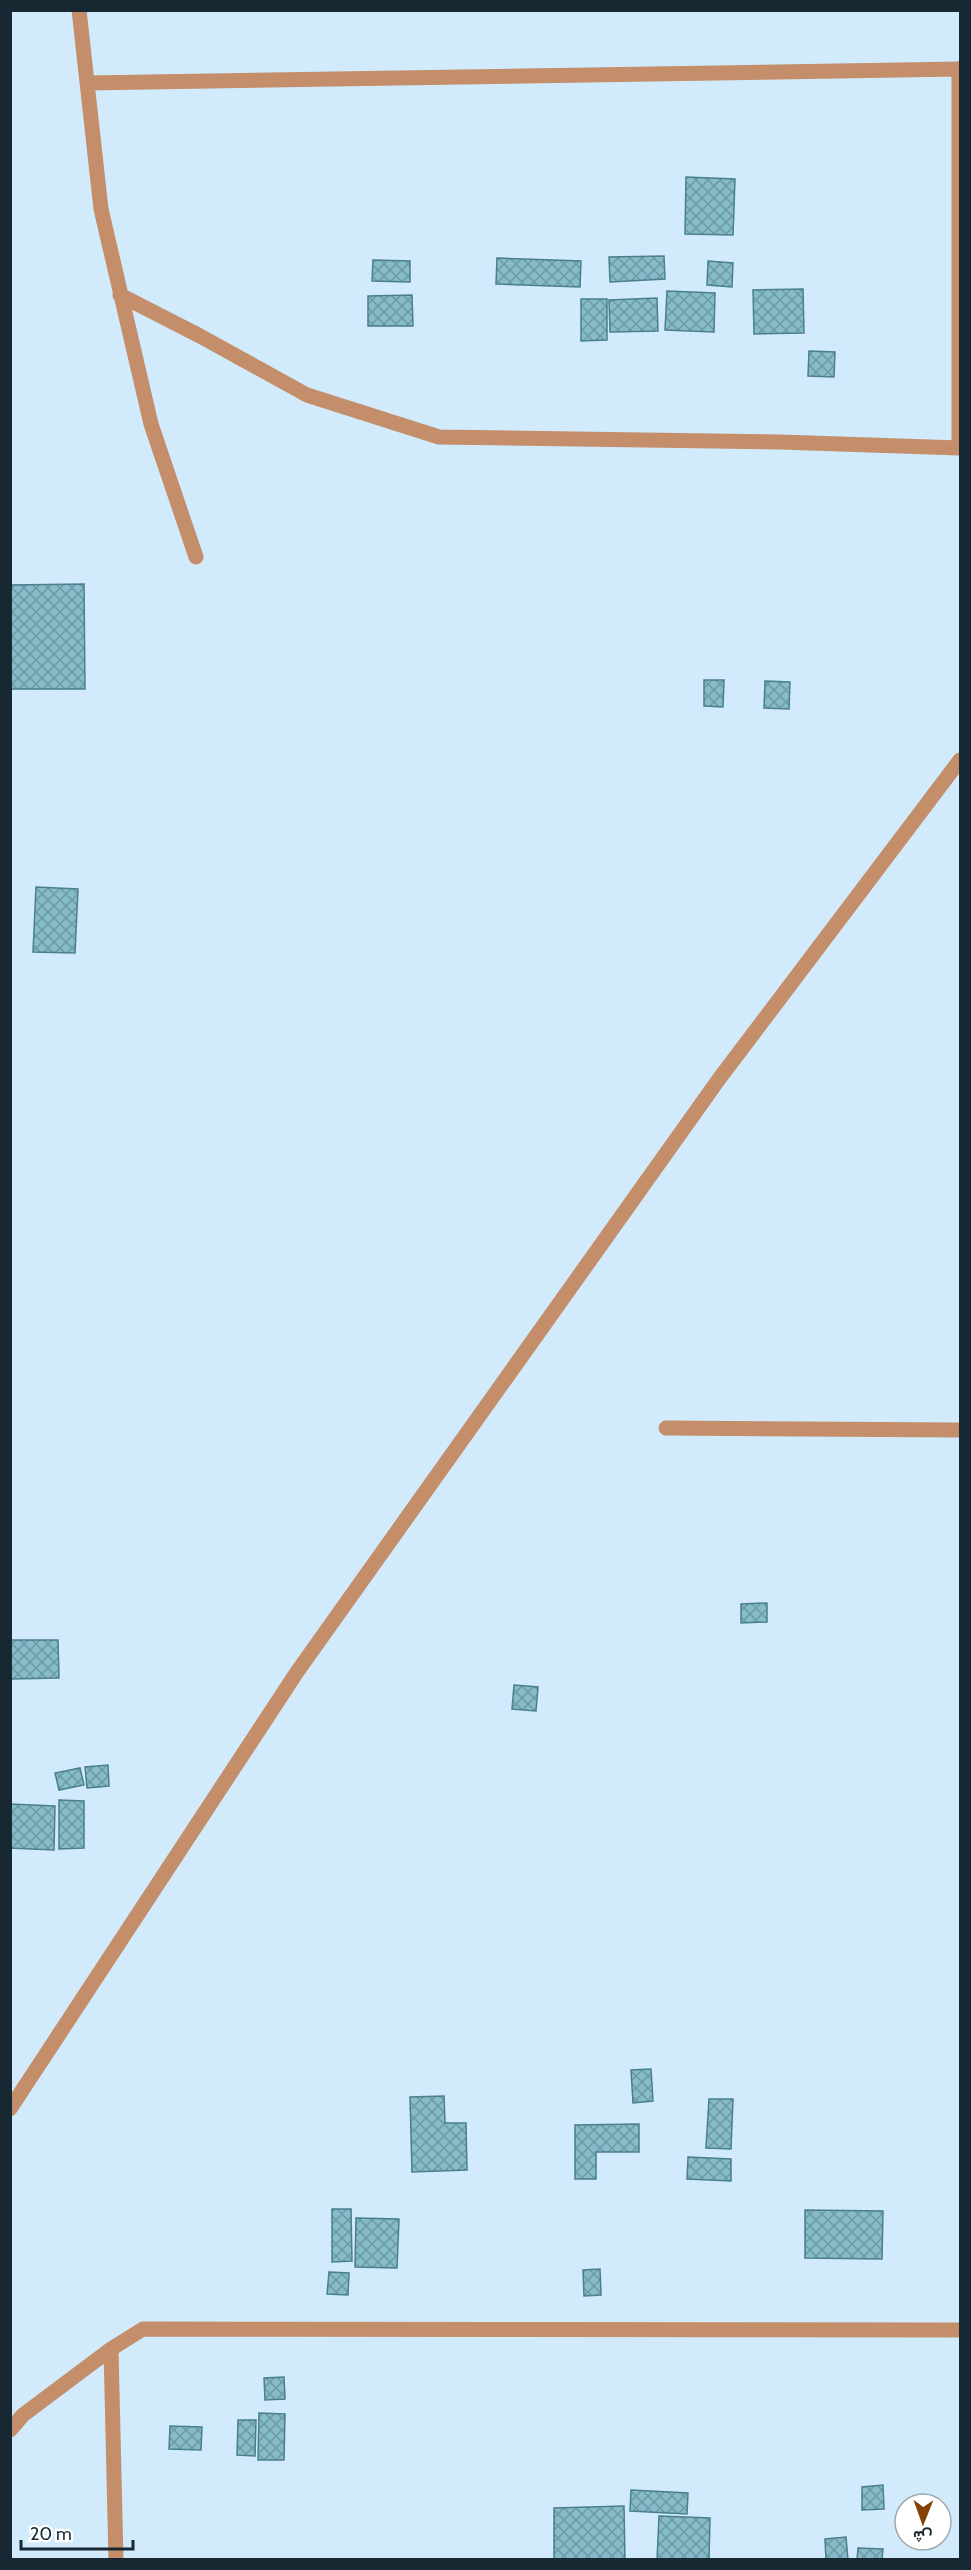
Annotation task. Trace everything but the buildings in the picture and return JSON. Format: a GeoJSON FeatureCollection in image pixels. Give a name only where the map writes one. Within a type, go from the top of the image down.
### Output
{"type":"FeatureCollection","features":[{"type":"Feature","properties":{"kind":"street"},"geometry":{"type":"LineString","coordinates":[[79,10],[101,209],[151,424],[196,557]]}},
{"type":"Feature","properties":{"kind":"street"},"geometry":{"type":"LineString","coordinates":[[87,82],[960,69],[960,448],[780,442],[440,437],[307,395],[120,295]]}},
{"type":"Feature","properties":{"kind":"street"},"geometry":{"type":"LineString","coordinates":[[10,2109],[297,1672],[718,1079],[960,760]]}},
{"type":"Feature","properties":{"kind":"street"},"geometry":{"type":"LineString","coordinates":[[666,1428],[960,1430]]}},
{"type":"Feature","properties":{"kind":"street"},"geometry":{"type":"LineString","coordinates":[[10,2430],[23,2415],[143,2328],[960,2330]]}},
{"type":"Feature","properties":{"kind":"street"},"geometry":{"type":"LineString","coordinates":[[111,2349],[116,2559]]}}]}
